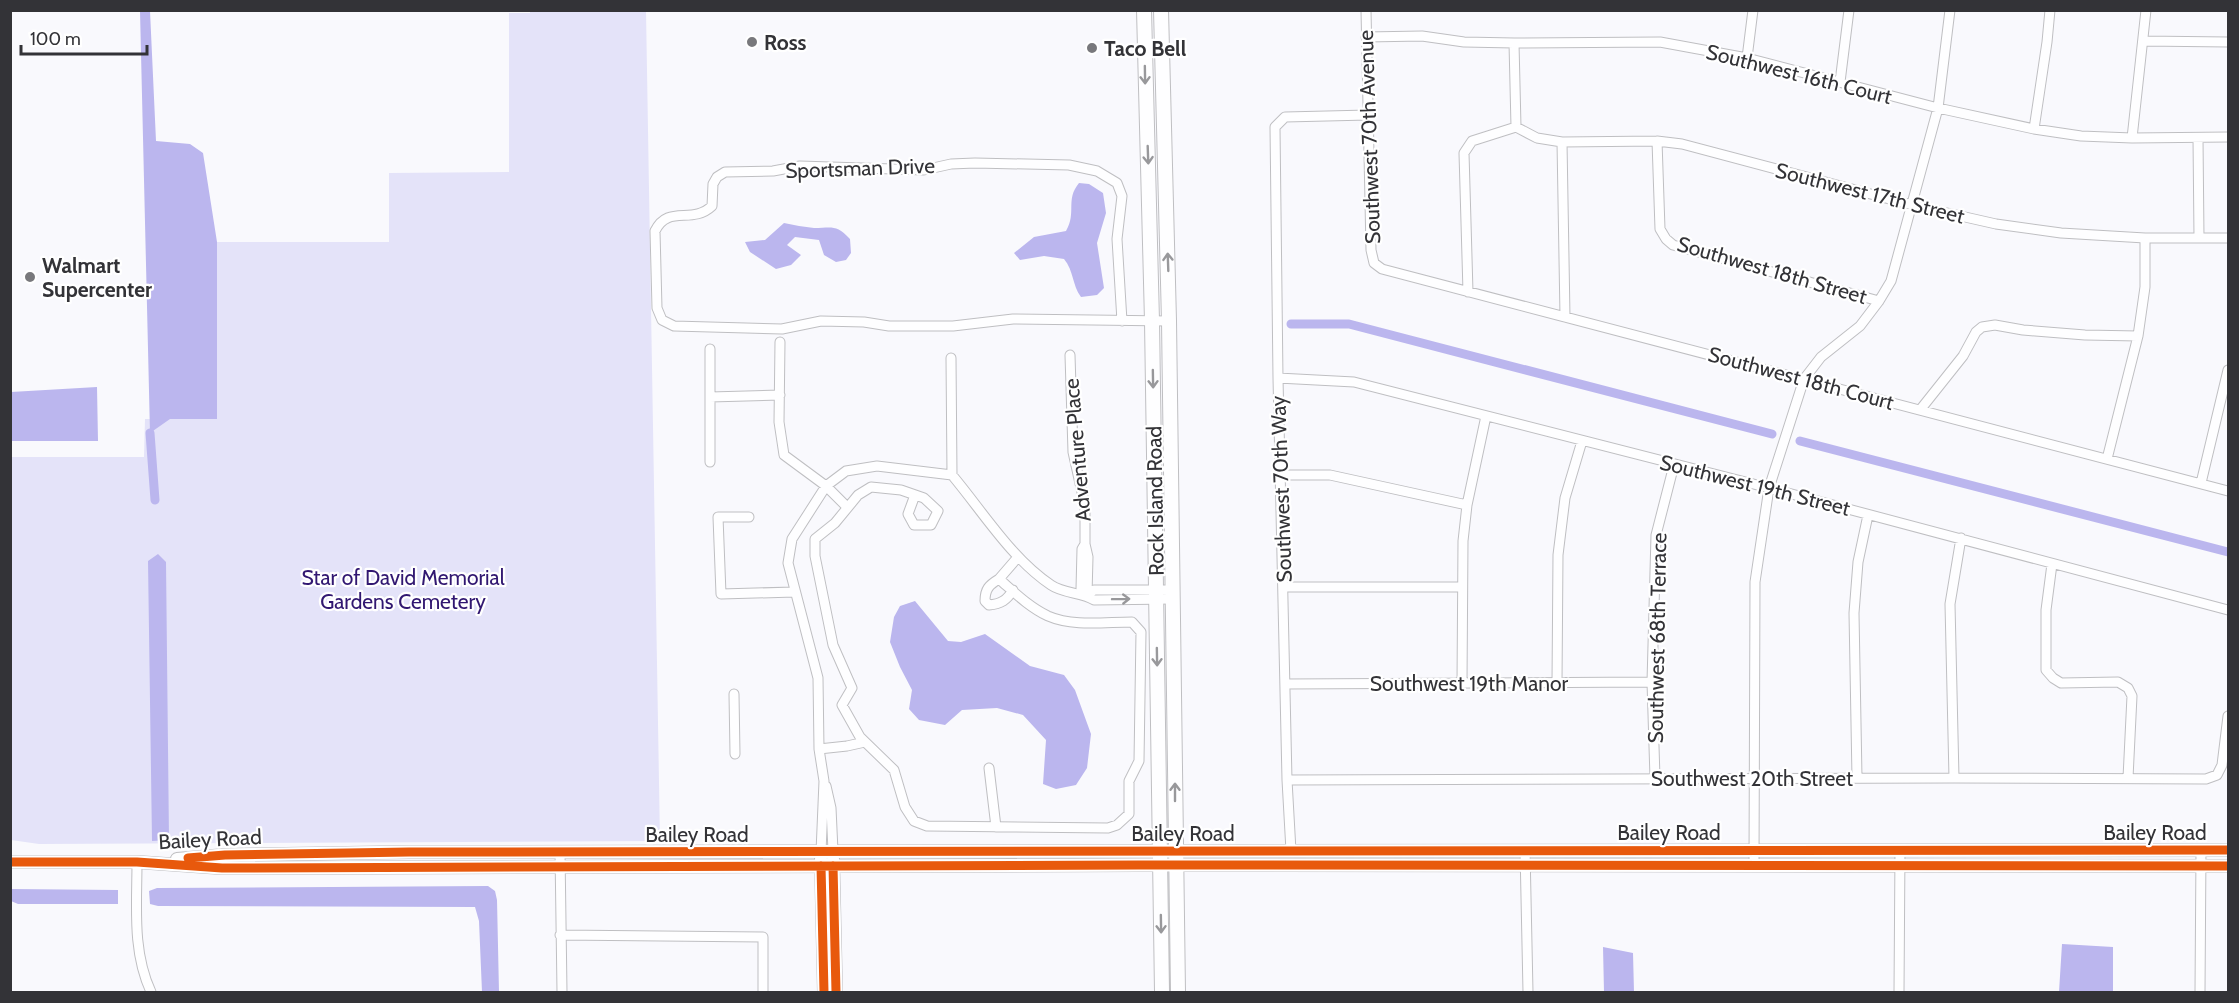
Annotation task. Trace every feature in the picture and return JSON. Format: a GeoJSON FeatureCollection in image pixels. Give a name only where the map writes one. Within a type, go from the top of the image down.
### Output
{"type":"FeatureCollection","features":[{"type":"Feature","properties":{"kind":"main road","name":"Rock Island Road"},"geometry":{"type":"LineString","coordinates":[[1144,10],[1152,321],[1162,993]]}},
{"type":"Feature","properties":{"kind":"main road","name":"Rock Island Road"},"geometry":{"type":"LineString","coordinates":[[1161,10],[1169,321],[1178,993]]}},
{"type":"Feature","properties":{"kind":"street","name":"Southwest 70th Avenue"},"geometry":{"type":"LineString","coordinates":[[1366,10],[1371,250],[1374,262]]}},
{"type":"Feature","properties":{"kind":"street"},"geometry":{"type":"LineString","coordinates":[[1747,58],[1753,10]]}},
{"type":"Feature","properties":{"kind":"street"},"geometry":{"type":"LineString","coordinates":[[1840,82],[1849,10]]}},
{"type":"Feature","properties":{"kind":"street"},"geometry":{"type":"LineString","coordinates":[[1754,866],[1755,582],[1769,488],[1804,379],[1821,357],[1860,326],[1891,281],[1938,108],[1950,10]]}},
{"type":"Feature","properties":{"kind":"street"},"geometry":{"type":"LineString","coordinates":[[2034,129],[2050,10]]}},
{"type":"Feature","properties":{"kind":"street"},"geometry":{"type":"LineString","coordinates":[[2132,138],[2146,10]]}},
{"type":"Feature","properties":{"kind":"street","name":"Southwest 16th Court"},"geometry":{"type":"LineString","coordinates":[[1366,37],[1422,36],[1464,42],[1514,43],[1660,42],[1747,58],[1938,108],[2034,129],[2081,136],[2229,138]]}},
{"type":"Feature","properties":{"kind":"street"},"geometry":{"type":"LineString","coordinates":[[2144,42],[2229,42]]}},
{"type":"Feature","properties":{"kind":"street"},"geometry":{"type":"LineString","coordinates":[[1468,292],[1464,153],[1472,141],[1516,127],[1514,43]]}},
{"type":"Feature","properties":{"kind":"street","name":"Southwest 70th Way"},"geometry":{"type":"LineString","coordinates":[[1291,850],[1287,780],[1280,475],[1275,128],[1285,117],[1368,115]]}},
{"type":"Feature","properties":{"kind":"street","name":"Southwest 17th Street"},"geometry":{"type":"LineString","coordinates":[[1516,127],[1537,138],[1562,142],[1658,141],[1682,144],[1912,205],[2007,226],[2061,233],[2145,238],[2229,238]]}},
{"type":"Feature","properties":{"kind":"street"},"geometry":{"type":"LineString","coordinates":[[2198,138],[2199,238]]}},
{"type":"Feature","properties":{"kind":"street","name":"Southwest 18th Street"},"geometry":{"type":"LineString","coordinates":[[1658,141],[1660,229],[1673,245],[1879,301]]}},
{"type":"Feature","properties":{"kind":"street"},"geometry":{"type":"LineString","coordinates":[[1562,142],[1565,317]]}},
{"type":"Feature","properties":{"kind":"street","name":"Sportsman Drive"},"geometry":{"type":"LineString","coordinates":[[1122,321],[1117,239],[1122,196],[1118,183],[1097,171],[1069,165],[951,164],[924,170],[800,166],[773,171],[724,172],[717,177],[714,184],[712,206],[694,216],[668,216],[660,221],[655,231],[657,308],[662,320],[674,326],[782,329],[821,321],[864,322],[889,327],[963,326],[1013,319],[1122,321],[1169,321]]}},
{"type":"Feature","properties":{"kind":"street"},"geometry":{"type":"LineString","coordinates":[[2107,459],[2138,336],[2145,287],[2145,238]]}},
{"type":"Feature","properties":{"kind":"street","name":"Southwest 18th Court"},"geometry":{"type":"LineString","coordinates":[[1374,262],[1382,269],[1468,292],[2229,490]]}},
{"type":"Feature","properties":{"kind":"street"},"geometry":{"type":"LineString","coordinates":[[1920,410],[1963,357],[1976,332],[1982,327],[1995,325],[2085,335],[2138,336]]}},
{"type":"Feature","properties":{"kind":"street"},"geometry":{"type":"LineString","coordinates":[[780,342],[779,422],[784,455],[826,486],[847,507]]}},
{"type":"Feature","properties":{"kind":"street"},"geometry":{"type":"LineString","coordinates":[[710,349],[710,462]]}},
{"type":"Feature","properties":{"kind":"street","name":"Adventure Place"},"geometry":{"type":"LineString","coordinates":[[1070,355],[1073,452],[1085,506],[1085,544],[1088,557],[1084,595]]}},
{"type":"Feature","properties":{"kind":"street"},"geometry":{"type":"LineString","coordinates":[[951,358],[952,475],[1018,557],[1052,586],[1094,600],[1173,594]]}},
{"type":"Feature","properties":{"kind":"street"},"geometry":{"type":"LineString","coordinates":[[2200,483],[2229,370]]}},
{"type":"Feature","properties":{"kind":"street","name":"Southwest 19th Street"},"geometry":{"type":"LineString","coordinates":[[1278,378],[1354,382],[1961,538],[2229,610]]}},
{"type":"Feature","properties":{"kind":"street"},"geometry":{"type":"LineString","coordinates":[[710,397],[780,395]]}},
{"type":"Feature","properties":{"kind":"street"},"geometry":{"type":"LineString","coordinates":[[1462,683],[1463,541],[1467,505],[1486,416]]}},
{"type":"Feature","properties":{"kind":"street"},"geometry":{"type":"LineString","coordinates":[[1557,682],[1558,555],[1565,498],[1582,441]]}},
{"type":"Feature","properties":{"kind":"street","name":"Southwest 68th Terrace"},"geometry":{"type":"LineString","coordinates":[[1655,778],[1652,682],[1656,535],[1674,465]]}},
{"type":"Feature","properties":{"kind":"street"},"geometry":{"type":"LineString","coordinates":[[824,993],[827,851],[831,808],[819,749],[818,678],[788,563],[792,539],[826,486],[846,471],[877,466],[952,475]]}},
{"type":"Feature","properties":{"kind":"street"},"geometry":{"type":"LineString","coordinates":[[1280,475],[1330,475],[1467,505]]}},
{"type":"Feature","properties":{"kind":"street"},"geometry":{"type":"LineString","coordinates":[[915,495],[901,490],[871,487],[858,495],[835,523],[815,539],[815,556],[833,645],[852,688],[842,705],[860,737],[894,770],[905,807],[914,821],[927,826],[1108,828],[1117,825],[1130,814],[1129,781],[1136,771],[1139,760],[1141,632],[1132,622],[1072,622],[1049,616],[1030,605],[999,579]]}},
{"type":"Feature","properties":{"kind":"street"},"geometry":{"type":"LineString","coordinates":[[1857,778],[1854,613],[1858,562],[1868,515]]}},
{"type":"Feature","properties":{"kind":"street"},"geometry":{"type":"LineString","coordinates":[[749,517],[718,517],[721,594],[794,592]]}},
{"type":"Feature","properties":{"kind":"street"},"geometry":{"type":"LineString","coordinates":[[1954,778],[1950,604],[1961,538]]}},
{"type":"Feature","properties":{"kind":"street"},"geometry":{"type":"LineString","coordinates":[[1013,590],[1008,599],[998,604],[989,605],[985,601],[985,592],[990,584],[999,579],[1018,557]]}},
{"type":"Feature","properties":{"kind":"street"},"geometry":{"type":"LineString","coordinates":[[2052,564],[2046,610],[2046,670],[2053,678],[2061,682],[2118,682],[2128,688],[2132,696],[2128,778]]}},
{"type":"Feature","properties":{"kind":"street"},"geometry":{"type":"LineString","coordinates":[[1284,587],[1462,588]]}},
{"type":"Feature","properties":{"kind":"street","name":"Southwest 19th Manor"},"geometry":{"type":"LineString","coordinates":[[1286,684],[1652,682]]}},
{"type":"Feature","properties":{"kind":"street"},"geometry":{"type":"LineString","coordinates":[[734,694],[735,754]]}},
{"type":"Feature","properties":{"kind":"street","name":"Southwest 20th Street"},"geometry":{"type":"LineString","coordinates":[[1287,780],[2206,779],[2217,775],[2222,765],[2229,716]]}},
{"type":"Feature","properties":{"kind":"street"},"geometry":{"type":"LineString","coordinates":[[819,749],[865,742]]}},
{"type":"Feature","properties":{"kind":"street"},"geometry":{"type":"LineString","coordinates":[[989,768],[996,827]]}},
{"type":"Feature","properties":{"kind":"street"},"geometry":{"type":"LineString","coordinates":[[1525,850],[1528,993]]}},
{"type":"Feature","properties":{"kind":"street"},"geometry":{"type":"LineString","coordinates":[[1899,993],[1900,850]]}},
{"type":"Feature","properties":{"kind":"street"},"geometry":{"type":"LineString","coordinates":[[2200,993],[2201,850]]}},
{"type":"Feature","properties":{"kind":"street","name":"Bailey Road"},"geometry":{"type":"LineString","coordinates":[[137,862],[225,855],[560,852],[2229,850]]}},
{"type":"Feature","properties":{"kind":"street"},"geometry":{"type":"LineString","coordinates":[[560,852],[562,993]]}},
{"type":"Feature","properties":{"kind":"street","name":"Bailey Road"},"geometry":{"type":"LineString","coordinates":[[10,862],[137,862],[222,868],[2229,866]]}},
{"type":"Feature","properties":{"kind":"street"},"geometry":{"type":"LineString","coordinates":[[137,862],[139,960],[151,993]]}},
{"type":"Feature","properties":{"kind":"street"},"geometry":{"type":"LineString","coordinates":[[827,866],[836,993]]}},
{"type":"Feature","properties":{"kind":"street"},"geometry":{"type":"LineString","coordinates":[[560,935],[763,937],[763,993]]}},
{"type":"Feature","properties":{"kind":"green space","name":"Star of David Memorial Gardens Cemetery"},"geometry":{"type":"Polygon","coordinates":[[[530,10],[646,11],[660,841],[39,844],[11,840],[11,457],[144,457],[145,419],[217,419],[217,242],[389,242],[389,173],[509,172],[509,13],[530,13],[530,10]]]}},
{"type":"Feature","properties":{"kind":"shaded area"},"geometry":{"type":"Polygon","coordinates":[[[140,11],[150,11],[156,141],[190,144],[203,153],[217,242],[217,419],[170,419],[150,433],[140,11]]]}},
{"type":"Feature","properties":{"kind":"shaded area"},"geometry":{"type":"Polygon","coordinates":[[[1079,183],[1089,184],[1103,193],[1106,213],[1097,243],[1104,288],[1097,295],[1081,297],[1070,268],[1064,259],[1044,256],[1020,260],[1014,253],[1034,237],[1066,231],[1071,218],[1073,195],[1079,183]]]}},
{"type":"Feature","properties":{"kind":"shaded area"},"geometry":{"type":"Polygon","coordinates":[[[784,223],[837,229],[850,239],[851,253],[846,260],[836,262],[824,255],[819,240],[795,237],[787,245],[801,255],[791,265],[776,269],[750,252],[745,242],[765,240],[784,223]]]}},
{"type":"Feature","properties":{"kind":"shaded area"},"geometry":{"type":"Polygon","coordinates":[[[97,387],[98,441],[11,441],[11,392],[97,387]]]}},
{"type":"Feature","properties":{"kind":"shaded area"},"geometry":{"type":"Polygon","coordinates":[[[158,554],[166,562],[169,840],[152,841],[148,561],[158,554]]]}},
{"type":"Feature","properties":{"kind":"shaded area"},"geometry":{"type":"Polygon","coordinates":[[[915,601],[948,641],[961,642],[985,634],[1030,666],[1064,675],[1075,690],[1091,734],[1087,768],[1076,785],[1056,789],[1043,784],[1046,740],[1023,715],[997,708],[962,710],[945,725],[919,720],[909,709],[912,690],[890,642],[894,617],[900,606],[915,601]]]}},
{"type":"Feature","properties":{"kind":"shaded area"},"geometry":{"type":"Polygon","coordinates":[[[488,886],[495,891],[497,900],[499,992],[482,992],[479,921],[475,907],[158,906],[150,904],[149,891],[157,888],[488,886]]]}},
{"type":"Feature","properties":{"kind":"shaded area"},"geometry":{"type":"Polygon","coordinates":[[[11,889],[118,890],[118,904],[18,904],[11,901],[11,889]]]}},
{"type":"Feature","properties":{"kind":"shaded area"},"geometry":{"type":"Polygon","coordinates":[[[2062,944],[2113,947],[2113,992],[2059,992],[2062,944]]]}},
{"type":"Feature","properties":{"kind":"shaded area"},"geometry":{"type":"Polygon","coordinates":[[[1603,947],[1633,953],[1634,992],[1604,992],[1603,947]]]}},
{"type":"Feature","properties":{"kind":"waterway"},"geometry":{"type":"LineString","coordinates":[[1291,324],[1349,324],[1772,434]]}},
{"type":"Feature","properties":{"kind":"waterway"},"geometry":{"type":"LineString","coordinates":[[150,433],[155,500]]}},
{"type":"Feature","properties":{"kind":"waterway"},"geometry":{"type":"LineString","coordinates":[[1800,441],[2228,552]]}},
{"type":"Feature","properties":{"kind":"cycle path"},"geometry":{"type":"LineString","coordinates":[[188,858],[225,855],[409,852],[2228,850]]}},
{"type":"Feature","properties":{"kind":"cycle path"},"geometry":{"type":"LineString","coordinates":[[10,862],[137,862],[222,868],[1138,865],[2228,866]]}},
{"type":"Feature","properties":{"kind":"cycle path"},"geometry":{"type":"LineString","coordinates":[[821,866],[824,992]]}},
{"type":"Feature","properties":{"kind":"cycle path"},"geometry":{"type":"LineString","coordinates":[[833,866],[836,992]]}},
{"type":"Feature","properties":{"kind":"place","name":"Ross"},"geometry":{"type":"Point","coordinates":[752,42]}},
{"type":"Feature","properties":{"kind":"place","name":"Taco Bell"},"geometry":{"type":"Point","coordinates":[1092,48]}},
{"type":"Feature","properties":{"kind":"place","name":"Walmart Supercenter"},"geometry":{"type":"Point","coordinates":[30,277]}}]}
